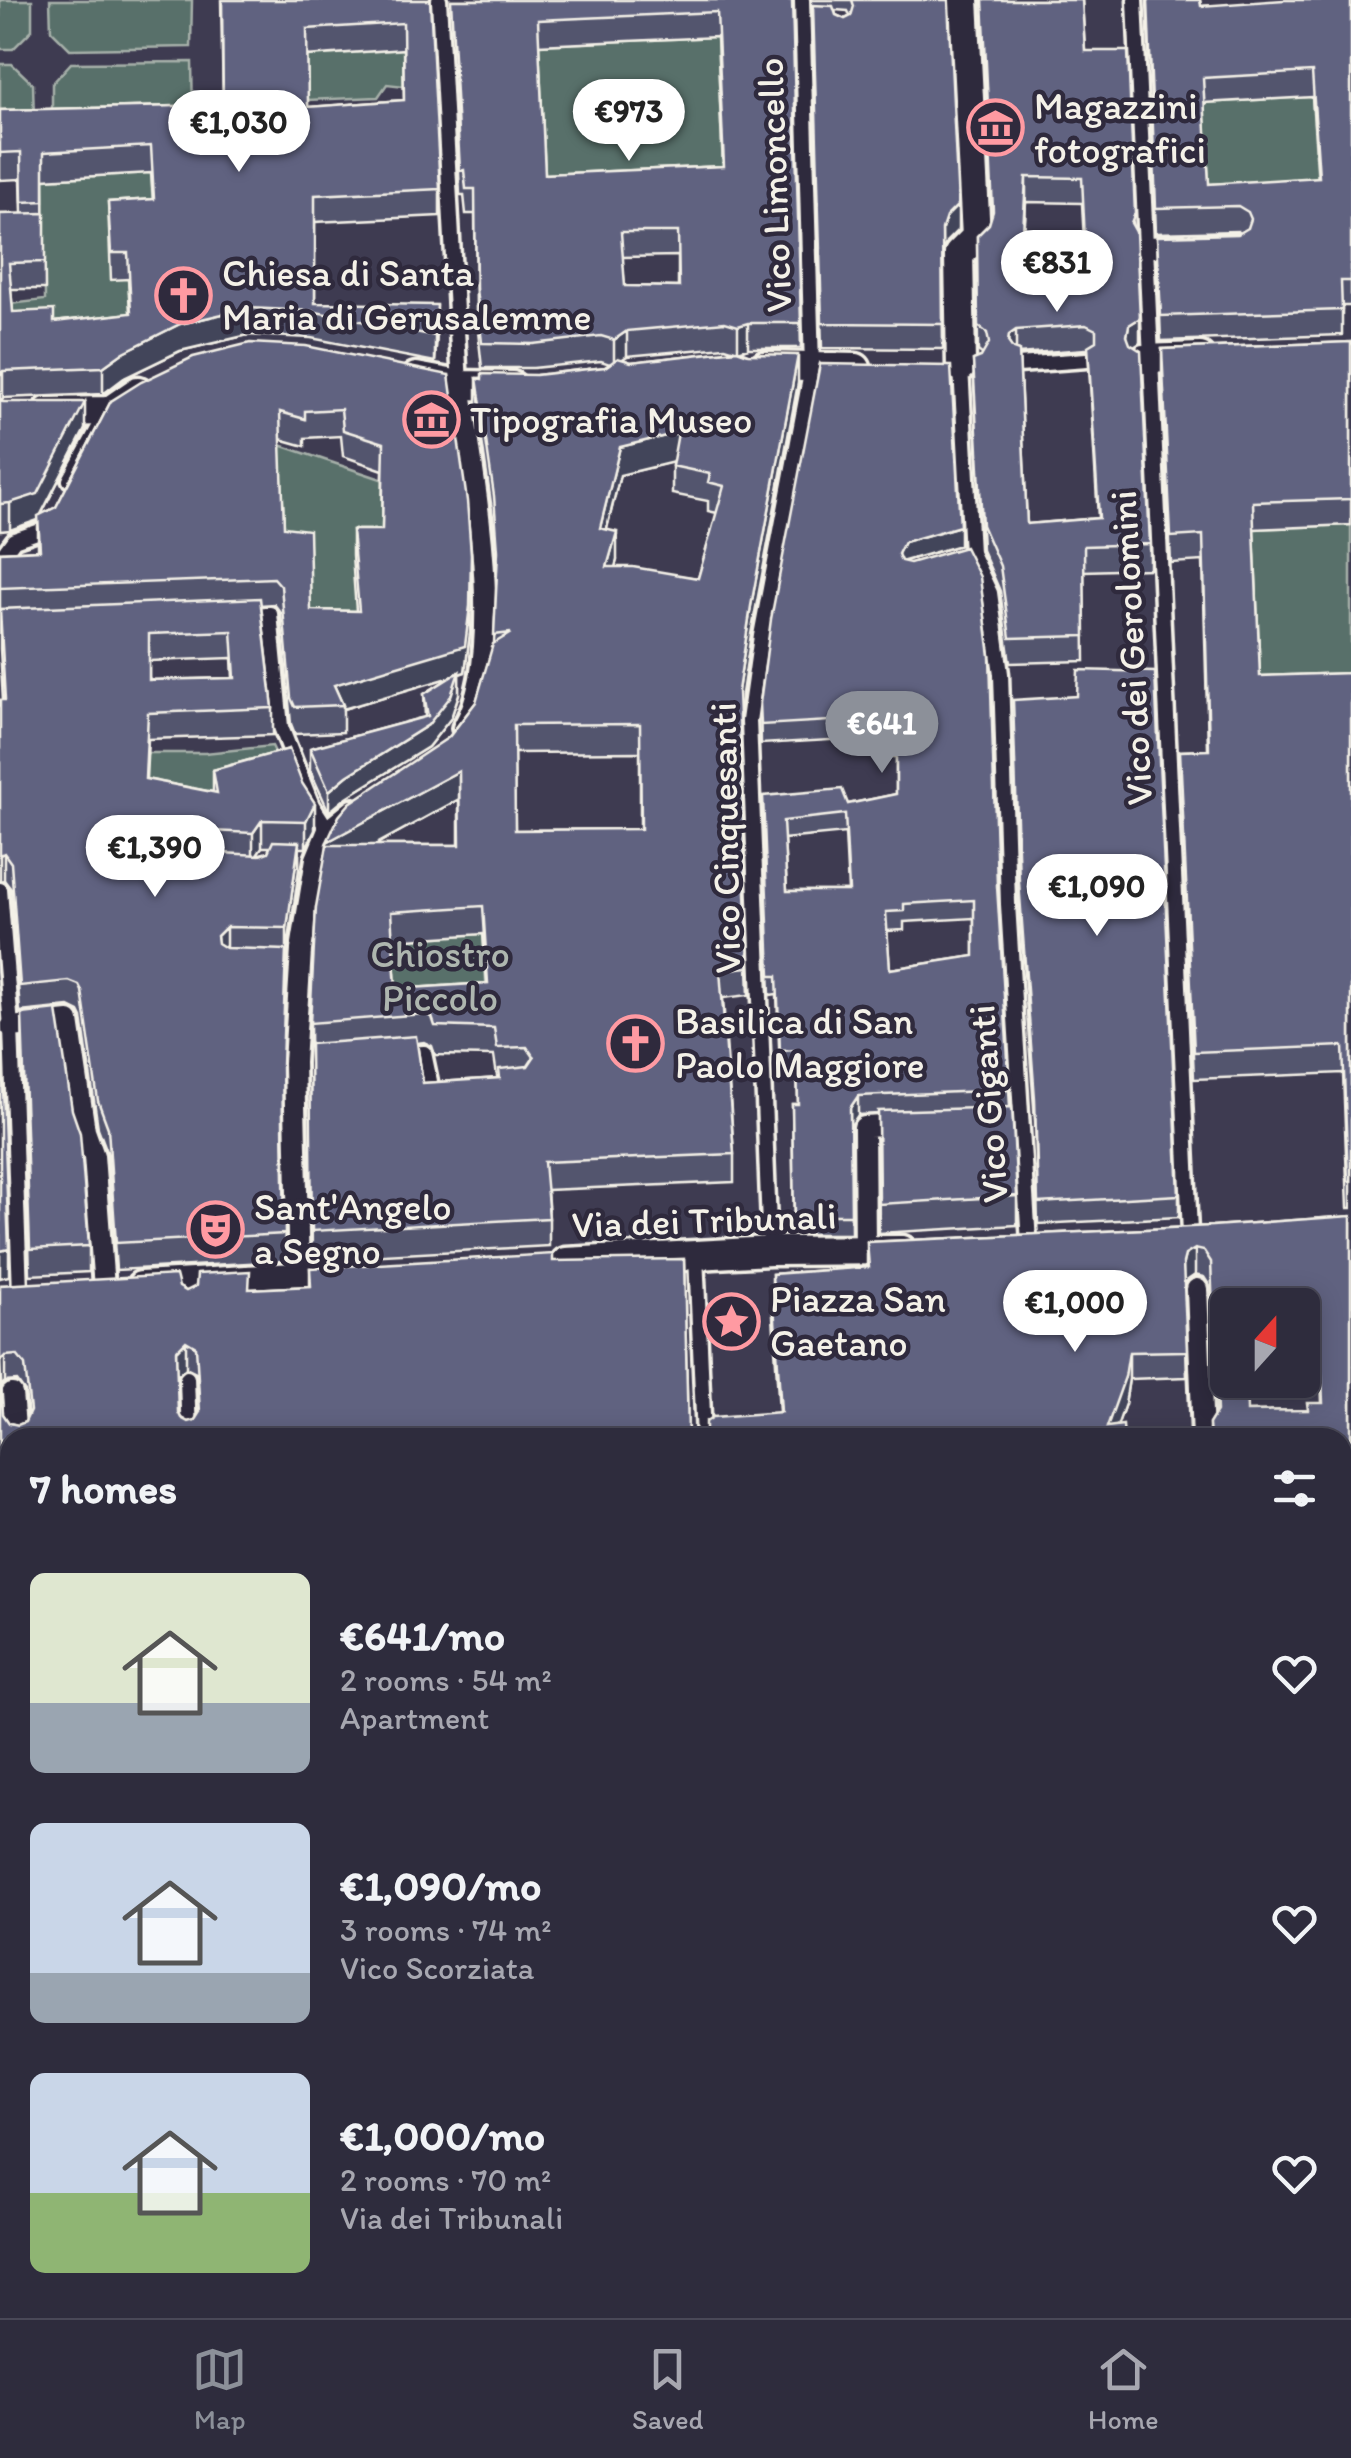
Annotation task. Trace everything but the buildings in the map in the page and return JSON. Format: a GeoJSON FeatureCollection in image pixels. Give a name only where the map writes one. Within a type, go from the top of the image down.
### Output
{"type":"FeatureCollection","features":[{"type":"Feature","properties":{"kind":"street"},"geometry":{"type":"LineString","coordinates":[[959,367],[960,254],[976,237],[964,0]]}},
{"type":"Feature","properties":{"kind":"street"},"geometry":{"type":"LineString","coordinates":[[1145,248],[1200,246]]}},
{"type":"Feature","properties":{"kind":"street"},"geometry":{"type":"LineString","coordinates":[[1147,359],[1224,356]]}},
{"type":"Feature","properties":{"kind":"street"},"geometry":{"type":"LineString","coordinates":[[748,365],[886,368]]}},
{"type":"Feature","properties":{"kind":"street"},"geometry":{"type":"LineString","coordinates":[[387,371],[460,385],[534,386]]}},
{"type":"Feature","properties":{"kind":"street"},"geometry":{"type":"LineString","coordinates":[[11,413],[109,411],[160,380]]}},
{"type":"Feature","properties":{"kind":"street"},"geometry":{"type":"LineString","coordinates":[[446,749],[470,715],[484,657],[484,562],[460,385]]}},
{"type":"Feature","properties":{"kind":"street"},"geometry":{"type":"LineString","coordinates":[[299,1277],[304,1063],[291,966],[307,858],[328,830],[369,798]]}},
{"type":"Feature","properties":{"kind":"street"},"geometry":{"type":"LineString","coordinates":[[10,1027],[69,1022],[85,1131],[94,1156],[104,1288]]}},
{"type":"Feature","properties":{"kind":"street"},"geometry":{"type":"LineString","coordinates":[[865,1252],[864,1126],[923,1125]]}},
{"type":"Feature","properties":{"kind":"street"},"geometry":{"type":"LineString","coordinates":[[1154,1236],[1198,1236]]}},
{"type":"Feature","properties":{"kind":"street"},"geometry":{"type":"LineString","coordinates":[[1020,1244],[1065,1241]]}},
{"type":"Feature","properties":{"kind":"street","name":"Via dei Tribunali"},"geometry":{"type":"LineString","coordinates":[[537,1264],[938,1248]]}},
{"type":"Feature","properties":{"kind":"street"},"geometry":{"type":"LineString","coordinates":[[8,1298],[104,1288],[186,1290],[378,1273]]}},
{"type":"Feature","properties":{"kind":"street"},"geometry":{"type":"LineString","coordinates":[[1197,1289],[1203,1428]]}},
{"type":"Feature","properties":{"kind":"street"},"geometry":{"type":"LineString","coordinates":[[12,1394],[15,1428]]}},
{"type":"Feature","properties":{"kind":"lane"},"geometry":{"type":"LineString","coordinates":[[439,0],[460,385]]}},
{"type":"Feature","properties":{"kind":"lane","name":"Vico Limoncello"},"geometry":{"type":"LineString","coordinates":[[802,0],[812,368]]}},
{"type":"Feature","properties":{"kind":"lane","name":"Vico dei Gerolomini"},"geometry":{"type":"LineString","coordinates":[[1136,0],[1147,359],[1198,1236]]}},
{"type":"Feature","properties":{"kind":"lane"},"geometry":{"type":"LineString","coordinates":[[802,20],[822,20]]}},
{"type":"Feature","properties":{"kind":"lane"},"geometry":{"type":"LineString","coordinates":[[1018,365],[1087,360]]}},
{"type":"Feature","properties":{"kind":"lane"},"geometry":{"type":"LineString","coordinates":[[956,558],[972,553],[959,367]]}},
{"type":"Feature","properties":{"kind":"lane","name":"Vico Cinquesanti"},"geometry":{"type":"LineString","coordinates":[[770,1252],[749,721],[760,636],[812,368]]}},
{"type":"Feature","properties":{"kind":"lane"},"geometry":{"type":"LineString","coordinates":[[62,495],[109,411]]}},
{"type":"Feature","properties":{"kind":"lane"},"geometry":{"type":"LineString","coordinates":[[0,560],[14,540],[46,529],[54,512]]}},
{"type":"Feature","properties":{"kind":"lane","name":"Vico Giganti"},"geometry":{"type":"LineString","coordinates":[[972,553],[990,592],[1001,674],[1012,1122],[1020,1244]]}},
{"type":"Feature","properties":{"kind":"lane"},"geometry":{"type":"LineString","coordinates":[[232,616],[270,614],[280,727],[312,804],[328,830]]}},
{"type":"Feature","properties":{"kind":"lane"},"geometry":{"type":"LineString","coordinates":[[0,890],[10,1027],[8,1298]]}},
{"type":"Feature","properties":{"kind":"lane"},"geometry":{"type":"LineString","coordinates":[[387,1056],[424,1053],[432,1091],[450,1090]]}},
{"type":"Feature","properties":{"kind":"lane"},"geometry":{"type":"LineString","coordinates":[[696,1255],[704,1428]]}},
{"type":"Feature","properties":{"kind":"lane"},"geometry":{"type":"LineString","coordinates":[[187,1378],[189,1428]]}},
{"type":"Feature","properties":{"kind":"green space"},"geometry":{"type":"Polygon","coordinates":[[[0,0],[32,0],[32,30],[13,49],[0,49],[0,0]]]}},
{"type":"Feature","properties":{"kind":"green space"},"geometry":{"type":"Polygon","coordinates":[[[50,0],[192,0],[191,47],[70,49],[51,30],[50,0]]]}},
{"type":"Feature","properties":{"kind":"green space"},"geometry":{"type":"Polygon","coordinates":[[[717,37],[724,191],[545,199],[538,45],[717,37]]]}},
{"type":"Feature","properties":{"kind":"green space"},"geometry":{"type":"Polygon","coordinates":[[[423,48],[404,86],[387,84],[378,97],[307,100],[307,56],[423,48]]]}},
{"type":"Feature","properties":{"kind":"green space"},"geometry":{"type":"Polygon","coordinates":[[[192,62],[193,115],[52,120],[52,84],[71,63],[192,62]]]}},
{"type":"Feature","properties":{"kind":"green space"},"geometry":{"type":"Polygon","coordinates":[[[0,64],[12,64],[33,84],[34,120],[0,121],[0,64]]]}},
{"type":"Feature","properties":{"kind":"green space"},"geometry":{"type":"Polygon","coordinates":[[[1312,97],[1319,202],[1209,209],[1203,103],[1312,97]]]}},
{"type":"Feature","properties":{"kind":"green space"},"geometry":{"type":"Polygon","coordinates":[[[151,173],[154,226],[128,279],[131,317],[14,339],[10,304],[45,300],[44,179],[151,173]]]}},
{"type":"Feature","properties":{"kind":"green space"},"geometry":{"type":"Polygon","coordinates":[[[280,445],[384,480],[382,557],[359,635],[311,637],[277,552],[280,445]]]}},
{"type":"Feature","properties":{"kind":"green space"},"geometry":{"type":"Polygon","coordinates":[[[1351,525],[1351,700],[1259,703],[1253,529],[1351,525]]]}},
{"type":"Feature","properties":{"kind":"green space"},"geometry":{"type":"Polygon","coordinates":[[[272,746],[287,776],[213,797],[146,791],[115,753],[205,753],[272,746]]]}},
{"type":"Feature","properties":{"kind":"green space","name":"Chiostro Piccolo"},"geometry":{"type":"Polygon","coordinates":[[[483,934],[488,1011],[396,1017],[391,940],[483,934]]]}},
{"type":"Feature","properties":{"kind":"place","name":"Magazzini fotografici"},"geometry":{"type":"Point","coordinates":[995,128]}},
{"type":"Feature","properties":{"kind":"place","name":"Chiesa di Santa Maria di Gerusalemme"},"geometry":{"type":"Point","coordinates":[183,295]}},
{"type":"Feature","properties":{"kind":"place","name":"Tipografia Museo"},"geometry":{"type":"Point","coordinates":[431,420]}},
{"type":"Feature","properties":{"kind":"place","name":"Basilica di San Paolo Maggiore"},"geometry":{"type":"Point","coordinates":[636,1043]}},
{"type":"Feature","properties":{"kind":"place","name":"Sant'Angelo a Segno"},"geometry":{"type":"Point","coordinates":[215,1229]}},
{"type":"Feature","properties":{"kind":"place","name":"Piazza San Gaetano"},"geometry":{"type":"Point","coordinates":[731,1321]}}]}
